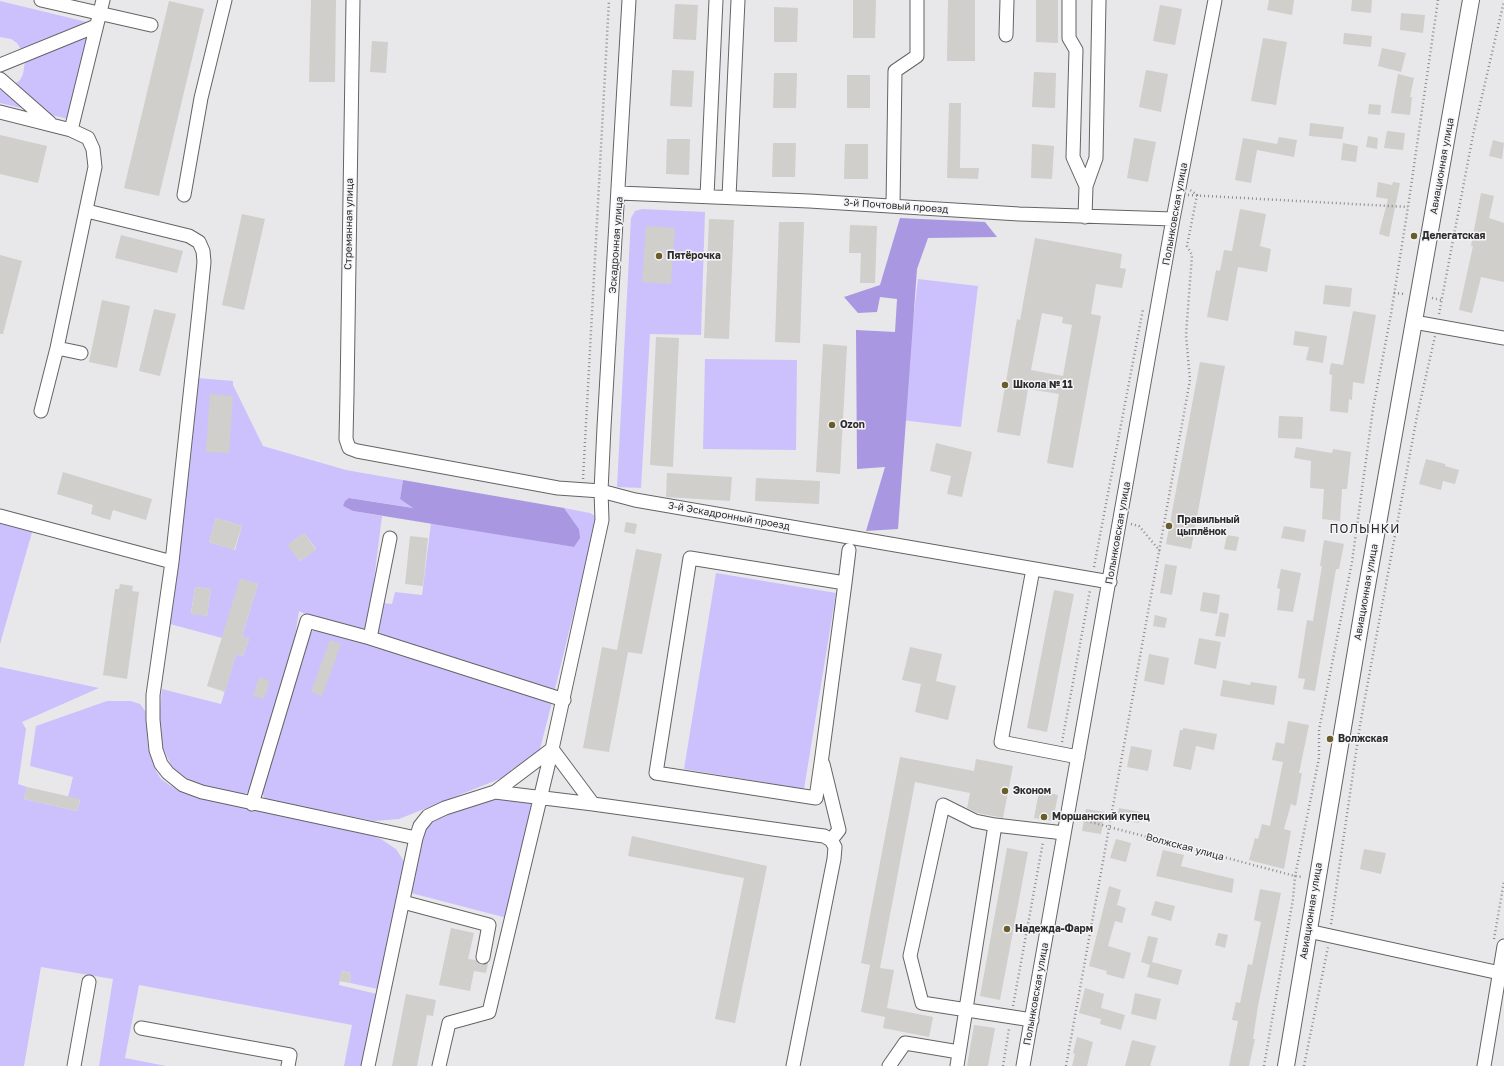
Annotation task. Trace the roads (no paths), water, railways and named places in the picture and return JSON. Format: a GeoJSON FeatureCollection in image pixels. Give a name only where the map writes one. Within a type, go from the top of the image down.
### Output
{"type":"FeatureCollection","features":[{"type":"Feature","properties":{"kind":"main road","name":"Авиационная улица"},"geometry":{"type":"LineString","coordinates":[[1286,1066],[1308,931],[1471,0]]}},
{"type":"Feature","properties":{"kind":"street"},"geometry":{"type":"LineString","coordinates":[[41,0],[101,6],[151,25]]}},
{"type":"Feature","properties":{"kind":"street"},"geometry":{"type":"LineString","coordinates":[[184,195],[201,98],[224,0]]}},
{"type":"Feature","properties":{"kind":"street","name":"Стремянная улица"},"geometry":{"type":"LineString","coordinates":[[349,448],[346,439],[346,402],[353,0]]}},
{"type":"Feature","properties":{"kind":"street","name":"Эскадронная улица"},"geometry":{"type":"LineString","coordinates":[[439,1066],[449,1023],[490,1012],[564,700],[602,520],[601,491],[629,0]]}},
{"type":"Feature","properties":{"kind":"street"},"geometry":{"type":"LineString","coordinates":[[707,196],[716,0]]}},
{"type":"Feature","properties":{"kind":"street"},"geometry":{"type":"LineString","coordinates":[[729,197],[738,0]]}},
{"type":"Feature","properties":{"kind":"street"},"geometry":{"type":"LineString","coordinates":[[893,206],[895,71],[917,56],[917,0]]}},
{"type":"Feature","properties":{"kind":"street"},"geometry":{"type":"LineString","coordinates":[[1006,35],[1007,0]]}},
{"type":"Feature","properties":{"kind":"street"},"geometry":{"type":"LineString","coordinates":[[1069,0],[1069,38],[1076,50],[1073,157],[1086,186]]}},
{"type":"Feature","properties":{"kind":"street"},"geometry":{"type":"LineString","coordinates":[[1086,216],[1086,186],[1096,158],[1099,0]]}},
{"type":"Feature","properties":{"kind":"street","name":"Полынковская улица"},"geometry":{"type":"LineString","coordinates":[[1023,1066],[1173,220],[1214,0]]}},
{"type":"Feature","properties":{"kind":"street"},"geometry":{"type":"LineString","coordinates":[[71,130],[101,6]]}},
{"type":"Feature","properties":{"kind":"street"},"geometry":{"type":"LineString","coordinates":[[0,65],[96,26]]}},
{"type":"Feature","properties":{"kind":"street"},"geometry":{"type":"LineString","coordinates":[[0,79],[53,125]]}},
{"type":"Feature","properties":{"kind":"street"},"geometry":{"type":"LineString","coordinates":[[0,112],[71,130],[88,138],[93,149],[95,167],[87,211],[57,348],[41,411]]}},
{"type":"Feature","properties":{"kind":"street","name":"3-й Почтовый проезд"},"geometry":{"type":"LineString","coordinates":[[619,193],[729,197],[1173,220]]}},
{"type":"Feature","properties":{"kind":"street"},"geometry":{"type":"LineString","coordinates":[[87,211],[189,236],[199,242],[203,251],[204,262],[172,562],[153,695],[153,720],[156,750],[161,764],[168,773],[183,785],[202,792],[252,804],[416,838]]}},
{"type":"Feature","properties":{"kind":"street"},"geometry":{"type":"LineString","coordinates":[[1414,322],[1504,338]]}},
{"type":"Feature","properties":{"kind":"street"},"geometry":{"type":"LineString","coordinates":[[57,348],[81,353]]}},
{"type":"Feature","properties":{"kind":"street","name":"3-й Эскадронный проезд"},"geometry":{"type":"LineString","coordinates":[[349,448],[357,451],[558,488],[601,491],[636,500],[1110,582]]}},
{"type":"Feature","properties":{"kind":"street"},"geometry":{"type":"LineString","coordinates":[[0,516],[172,562]]}},
{"type":"Feature","properties":{"kind":"street"},"geometry":{"type":"LineString","coordinates":[[370,638],[390,538]]}},
{"type":"Feature","properties":{"kind":"street"},"geometry":{"type":"LineString","coordinates":[[845,583],[690,558],[656,773],[816,798],[822,756],[845,583],[849,550]]}},
{"type":"Feature","properties":{"kind":"street"},"geometry":{"type":"LineString","coordinates":[[1033,569],[1001,742],[1078,757]]}},
{"type":"Feature","properties":{"kind":"street"},"geometry":{"type":"LineString","coordinates":[[252,804],[307,620],[370,638],[564,700]]}},
{"type":"Feature","properties":{"kind":"street"},"geometry":{"type":"LineString","coordinates":[[368,1066],[416,838],[420,826],[428,816],[445,808],[495,792],[552,749],[593,804]]}},
{"type":"Feature","properties":{"kind":"street"},"geometry":{"type":"LineString","coordinates":[[822,756],[839,830],[832,840]]}},
{"type":"Feature","properties":{"kind":"street"},"geometry":{"type":"LineString","coordinates":[[495,792],[824,836],[832,840],[835,847],[834,859],[793,1066]]}},
{"type":"Feature","properties":{"kind":"street"},"geometry":{"type":"LineString","coordinates":[[1032,1020],[922,1003],[910,956],[943,805],[975,821],[995,825],[1064,833]]}},
{"type":"Feature","properties":{"kind":"street"},"geometry":{"type":"LineString","coordinates":[[957,1066],[964,1009],[995,825]]}},
{"type":"Feature","properties":{"kind":"street"},"geometry":{"type":"LineString","coordinates":[[402,902],[489,924],[483,957]]}},
{"type":"Feature","properties":{"kind":"street"},"geometry":{"type":"LineString","coordinates":[[1308,931],[1502,973]]}},
{"type":"Feature","properties":{"kind":"street"},"geometry":{"type":"LineString","coordinates":[[1484,1066],[1502,973],[1504,946]]}},
{"type":"Feature","properties":{"kind":"street"},"geometry":{"type":"LineString","coordinates":[[74,1066],[89,982]]}},
{"type":"Feature","properties":{"kind":"street"},"geometry":{"type":"LineString","coordinates":[[141,1028],[290,1055],[288,1066]]}},
{"type":"Feature","properties":{"kind":"street"},"geometry":{"type":"LineString","coordinates":[[889,1066],[905,1043],[959,1052]]}},
{"type":"Feature","properties":{"kind":"place","name":"Делегатская"},"geometry":{"type":"Point","coordinates":[1414,236]}},
{"type":"Feature","properties":{"kind":"place","name":"Пятёрочка"},"geometry":{"type":"Point","coordinates":[659,256]}},
{"type":"Feature","properties":{"kind":"place","name":"Школа № 11"},"geometry":{"type":"Point","coordinates":[1005,385]}},
{"type":"Feature","properties":{"kind":"place","name":"Ozon"},"geometry":{"type":"Point","coordinates":[832,425]}},
{"type":"Feature","properties":{"kind":"place","name":"Правильный цыплёнок"},"geometry":{"type":"Point","coordinates":[1169,526]}},
{"type":"Feature","properties":{"kind":"place","name":"Волжская"},"geometry":{"type":"Point","coordinates":[1330,739]}},
{"type":"Feature","properties":{"kind":"place","name":"Эконом"},"geometry":{"type":"Point","coordinates":[1005,791]}},
{"type":"Feature","properties":{"kind":"place","name":"Моршанский купец"},"geometry":{"type":"Point","coordinates":[1044,817]}},
{"type":"Feature","properties":{"kind":"place","name":"Надежда-Фарм"},"geometry":{"type":"Point","coordinates":[1007,929]}},
{"type":"Feature","properties":{"kind":"district","name":"ПОЛЫНКИ"},"geometry":{"type":"Point","coordinates":[1365,529]}}]}
